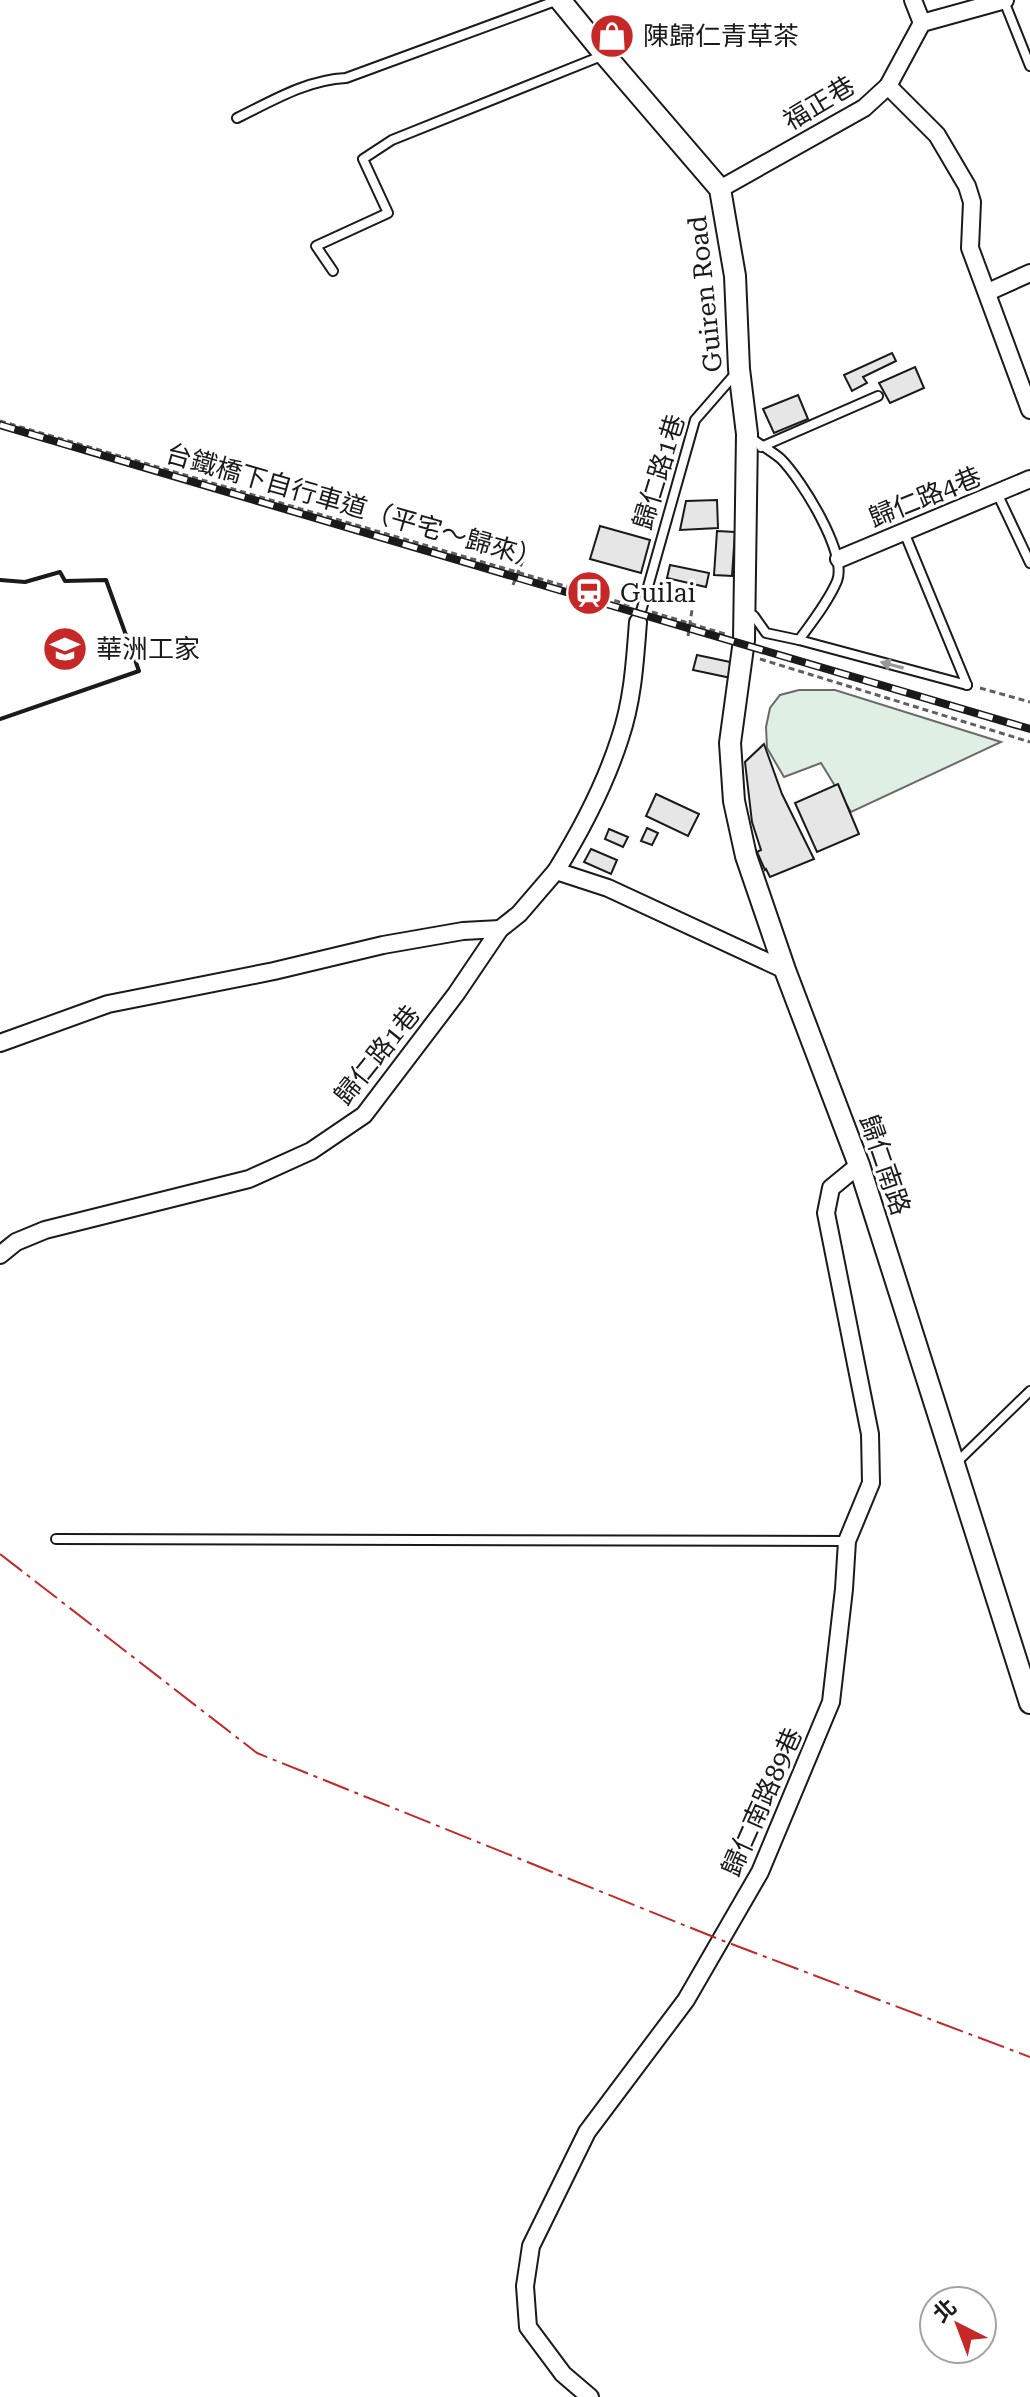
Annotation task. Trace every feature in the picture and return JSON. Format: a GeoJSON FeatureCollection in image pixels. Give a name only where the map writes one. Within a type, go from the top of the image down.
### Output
{"type":"FeatureCollection","features":[{"type":"Feature","properties":{"kind":"street","name":"Guiren Road"},"geometry":{"type":"LineString","coordinates":[[559,0],[720,189],[735,276],[739,369],[754,440],[743,646]]}},
{"type":"Feature","properties":{"kind":"street"},"geometry":{"type":"LineString","coordinates":[[913,0],[922,23],[1005,0]]}},
{"type":"Feature","properties":{"kind":"street","name":"福正巷"},"geometry":{"type":"LineString","coordinates":[[720,189],[864,108],[888,86],[922,23]]}},
{"type":"Feature","properties":{"kind":"street"},"geometry":{"type":"LineString","coordinates":[[888,86],[937,135],[967,186],[972,202],[970,248],[1030,410]]}},
{"type":"Feature","properties":{"kind":"street"},"geometry":{"type":"LineString","coordinates":[[988,292],[1030,273]]}},
{"type":"Feature","properties":{"kind":"street","name":"歸仁路4巷"},"geometry":{"type":"LineString","coordinates":[[839,559],[1030,479]]}},
{"type":"Feature","properties":{"kind":"street","name":"歸仁路1巷"},"geometry":{"type":"LineString","coordinates":[[0,1255],[16,1242],[45,1230],[249,1179],[311,1151],[364,1115],[456,994],[500,929],[519,914],[556,871],[584,826],[621,737],[633,679],[641,615]]}},
{"type":"Feature","properties":{"kind":"street","name":"歸仁南路"},"geometry":{"type":"LineString","coordinates":[[743,646],[730,743],[734,801],[746,856],[785,970],[859,1165],[1030,1703]]}},
{"type":"Feature","properties":{"kind":"street"},"geometry":{"type":"LineString","coordinates":[[556,871],[608,888],[785,970]]}},
{"type":"Feature","properties":{"kind":"street"},"geometry":{"type":"LineString","coordinates":[[0,1043],[108,1004],[274,971],[383,945],[463,931],[500,929]]}},
{"type":"Feature","properties":{"kind":"street","name":"歸仁南路89巷"},"geometry":{"type":"LineString","coordinates":[[590,2397],[563,2374],[528,2327],[525,2286],[531,2246],[587,2132],[686,2000],[760,1872],[831,1702],[847,1541],[871,1483],[870,1434],[826,1213],[831,1188],[859,1165]]}},
{"type":"Feature","properties":{"kind":"lane"},"geometry":{"type":"LineString","coordinates":[[237,118],[310,84],[325,79],[346,78],[559,0]]}},
{"type":"Feature","properties":{"kind":"lane"},"geometry":{"type":"LineString","coordinates":[[1005,0],[1030,66]]}},
{"type":"Feature","properties":{"kind":"lane"},"geometry":{"type":"LineString","coordinates":[[333,271],[316,246],[388,213],[363,159],[392,140],[605,55]]}},
{"type":"Feature","properties":{"kind":"lane","name":"歸仁路1巷"},"geometry":{"type":"LineString","coordinates":[[641,615],[695,420],[739,369]]}},
{"type":"Feature","properties":{"kind":"lane"},"geometry":{"type":"LineString","coordinates":[[754,440],[878,396]]}},
{"type":"Feature","properties":{"kind":"lane"},"geometry":{"type":"LineString","coordinates":[[754,440],[780,458],[832,539],[839,559],[838,579],[799,640]]}},
{"type":"Feature","properties":{"kind":"lane"},"geometry":{"type":"LineString","coordinates":[[997,493],[1030,563]]}},
{"type":"Feature","properties":{"kind":"lane"},"geometry":{"type":"LineString","coordinates":[[904,531],[967,685]]}},
{"type":"Feature","properties":{"kind":"lane"},"geometry":{"type":"LineString","coordinates":[[744,609],[757,619],[766,633],[967,685]]}},
{"type":"Feature","properties":{"kind":"lane"},"geometry":{"type":"LineString","coordinates":[[955,1464],[1030,1391]]}},
{"type":"Feature","properties":{"kind":"lane"},"geometry":{"type":"LineString","coordinates":[[56,1539],[847,1541]]}},
{"type":"Feature","properties":{"kind":"path","name":"台鐵橋下自行車道（平宅～歸來）"},"geometry":{"type":"LineString","coordinates":[[0,421],[518,572],[641,615],[690,623],[743,646],[1030,742]]}},
{"type":"Feature","properties":{"kind":"path"},"geometry":{"type":"LineString","coordinates":[[513,585],[523,560]]}},
{"type":"Feature","properties":{"kind":"path"},"geometry":{"type":"LineString","coordinates":[[688,636],[692,610]]}},
{"type":"Feature","properties":{"kind":"path"},"geometry":{"type":"LineString","coordinates":[[967,685],[1030,702]]}},
{"type":"Feature","properties":{"kind":"green space"},"geometry":{"type":"Polygon","coordinates":[[[799,690],[835,690],[1001,742],[851,812],[821,763],[784,777],[767,748],[766,727],[770,708],[780,695],[799,690]]]}},
{"type":"Feature","properties":{"kind":"building"},"geometry":{"type":"Polygon","coordinates":[[[892,353],[896,361],[863,377],[867,383],[852,391],[844,375],[892,353]]]}},
{"type":"Feature","properties":{"kind":"building"},"geometry":{"type":"Polygon","coordinates":[[[915,367],[924,388],[890,403],[879,383],[915,367]]]}},
{"type":"Feature","properties":{"kind":"building"},"geometry":{"type":"Polygon","coordinates":[[[798,395],[808,419],[774,433],[763,409],[798,395]]]}},
{"type":"Feature","properties":{"kind":"building"},"geometry":{"type":"Polygon","coordinates":[[[717,500],[718,528],[680,530],[686,501],[717,500]]]}},
{"type":"Feature","properties":{"kind":"building"},"geometry":{"type":"Polygon","coordinates":[[[600,526],[650,540],[641,573],[590,559],[600,526]]]}},
{"type":"Feature","properties":{"kind":"building"},"geometry":{"type":"Polygon","coordinates":[[[717,531],[735,532],[732,576],[714,575],[717,531]]]}},
{"type":"Feature","properties":{"kind":"building"},"geometry":{"type":"Polygon","coordinates":[[[670,565],[709,573],[706,587],[667,578],[670,565]]]}},
{"type":"Feature","properties":{"kind":"building"},"geometry":{"type":"Polygon","coordinates":[[[697,655],[735,663],[731,678],[693,670],[697,655]]]}},
{"type":"Feature","properties":{"kind":"building"},"geometry":{"type":"Polygon","coordinates":[[[764,744],[782,794],[814,859],[770,877],[757,852],[761,850],[752,822],[745,762],[764,744]]]}},
{"type":"Feature","properties":{"kind":"building"},"geometry":{"type":"Polygon","coordinates":[[[838,784],[859,834],[817,852],[795,803],[838,784]]]}},
{"type":"Feature","properties":{"kind":"building"},"geometry":{"type":"Polygon","coordinates":[[[656,794],[699,814],[688,836],[646,816],[656,794]]]}},
{"type":"Feature","properties":{"kind":"building"},"geometry":{"type":"Polygon","coordinates":[[[647,828],[658,833],[652,845],[641,841],[647,828]]]}},
{"type":"Feature","properties":{"kind":"building"},"geometry":{"type":"Polygon","coordinates":[[[609,829],[628,837],[623,847],[605,839],[609,829]]]}},
{"type":"Feature","properties":{"kind":"building"},"geometry":{"type":"Polygon","coordinates":[[[591,849],[617,860],[611,874],[584,862],[591,849]]]}},
{"type":"Feature","properties":{"kind":"railway"},"geometry":{"type":"LineString","coordinates":[[0,425],[1030,729]]}},
{"type":"Feature","properties":{"kind":"wall"},"geometry":{"type":"LineString","coordinates":[[0,580],[25,582],[60,572],[65,581],[106,580],[139,671],[0,719]]}},
{"type":"Feature","properties":{"kind":"power"},"geometry":{"type":"LineString","coordinates":[[0,1554],[257,1753],[721,1940],[1030,2057]]}},
{"type":"Feature","properties":{"kind":"place","name":"陳歸仁青草茶"},"geometry":{"type":"Point","coordinates":[612,36]}},
{"type":"Feature","properties":{"kind":"place","name":"Guilai"},"geometry":{"type":"Point","coordinates":[589,593]}},
{"type":"Feature","properties":{"kind":"place","name":"華洲工家"},"geometry":{"type":"Point","coordinates":[65,649]}}]}
